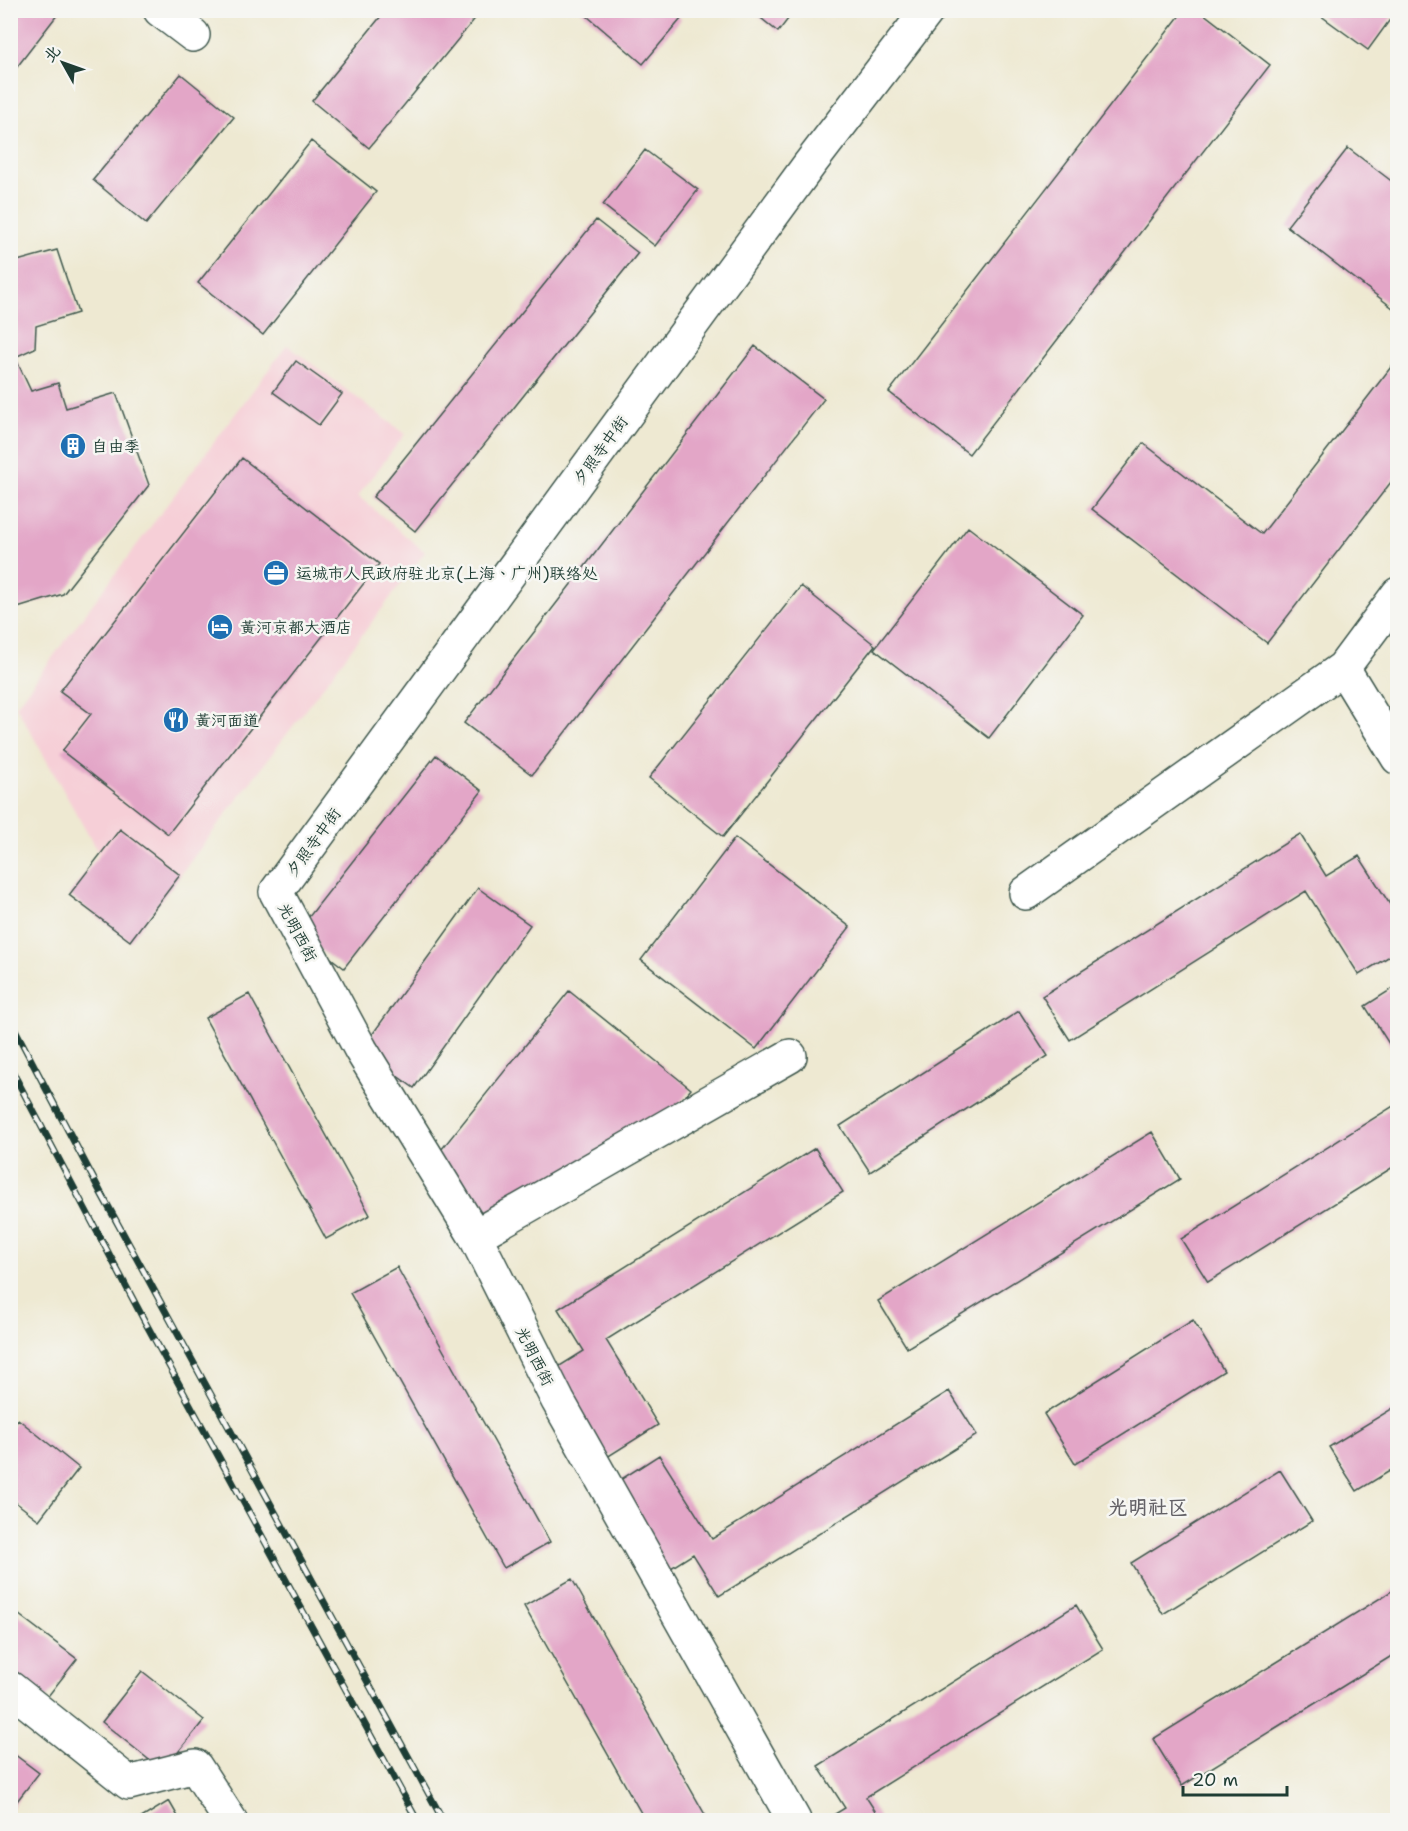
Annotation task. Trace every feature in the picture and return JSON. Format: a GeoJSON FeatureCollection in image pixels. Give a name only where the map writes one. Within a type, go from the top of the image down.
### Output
{"type":"FeatureCollection","features":[{"type":"Feature","properties":{"kind":"street"},"geometry":{"type":"LineString","coordinates":[[160,10],[193,35]]}},
{"type":"Feature","properties":{"kind":"street","name":"夕照寺中街"},"geometry":{"type":"LineString","coordinates":[[276,892],[809,165],[928,10]]}},
{"type":"Feature","properties":{"kind":"street"},"geometry":{"type":"LineString","coordinates":[[1026,893],[1343,668],[1398,594]]}},
{"type":"Feature","properties":{"kind":"street"},"geometry":{"type":"LineString","coordinates":[[1343,668],[1398,758]]}},
{"type":"Feature","properties":{"kind":"street","name":"光明西街"},"geometry":{"type":"LineString","coordinates":[[276,892],[361,1050],[475,1236],[558,1401],[794,1821]]}},
{"type":"Feature","properties":{"kind":"street"},"geometry":{"type":"LineString","coordinates":[[475,1236],[790,1056]]}},
{"type":"Feature","properties":{"kind":"street"},"geometry":{"type":"LineString","coordinates":[[10,1688],[129,1783],[195,1766],[230,1821]]}},
{"type":"Feature","properties":{"kind":"shaded area"},"geometry":{"type":"Polygon","coordinates":[[[287,345],[405,434],[358,496],[425,552],[130,941],[69,895],[99,854],[16,706],[287,345]]]}},
{"type":"Feature","properties":{"kind":"building"},"geometry":{"type":"Polygon","coordinates":[[[10,10],[61,10],[10,76],[10,10]]]}},
{"type":"Feature","properties":{"kind":"building"},"geometry":{"type":"Polygon","coordinates":[[[386,10],[482,10],[369,148],[312,101],[386,10]]]}},
{"type":"Feature","properties":{"kind":"building"},"geometry":{"type":"Polygon","coordinates":[[[580,10],[671,10],[681,19],[643,64],[580,10]]]}},
{"type":"Feature","properties":{"kind":"building"},"geometry":{"type":"Polygon","coordinates":[[[751,10],[795,10],[778,32],[751,10]]]}},
{"type":"Feature","properties":{"kind":"building"},"geometry":{"type":"Polygon","coordinates":[[[1184,10],[1199,10],[1270,65],[969,454],[889,392],[1184,10]]]}},
{"type":"Feature","properties":{"kind":"building"},"geometry":{"type":"Polygon","coordinates":[[[1313,10],[1397,10],[1368,50],[1313,10]]]}},
{"type":"Feature","properties":{"kind":"building"},"geometry":{"type":"Polygon","coordinates":[[[181,74],[234,117],[146,224],[93,180],[181,74]]]}},
{"type":"Feature","properties":{"kind":"building"},"geometry":{"type":"Polygon","coordinates":[[[311,141],[376,192],[263,335],[198,283],[311,141]]]}},
{"type":"Feature","properties":{"kind":"building"},"geometry":{"type":"Polygon","coordinates":[[[1348,148],[1398,186],[1398,312],[1287,226],[1348,148]]]}},
{"type":"Feature","properties":{"kind":"building"},"geometry":{"type":"Polygon","coordinates":[[[645,150],[698,190],[655,246],[603,205],[645,150]]]}},
{"type":"Feature","properties":{"kind":"building"},"geometry":{"type":"Polygon","coordinates":[[[596,220],[638,253],[415,531],[373,497],[596,220]]]}},
{"type":"Feature","properties":{"kind":"building","name":"自由季"},"geometry":{"type":"Polygon","coordinates":[[[57,250],[78,313],[36,326],[35,348],[15,357],[31,391],[58,383],[66,408],[116,393],[149,485],[63,594],[11,610],[10,263],[57,250]]]}},
{"type":"Feature","properties":{"kind":"building"},"geometry":{"type":"Polygon","coordinates":[[[755,346],[824,399],[532,775],[464,723],[755,346]]]}},
{"type":"Feature","properties":{"kind":"building"},"geometry":{"type":"Polygon","coordinates":[[[1398,358],[1398,473],[1267,643],[1092,509],[1143,443],[1262,534],[1398,358]]]}},
{"type":"Feature","properties":{"kind":"building"},"geometry":{"type":"Polygon","coordinates":[[[296,361],[342,394],[319,425],[273,392],[296,361]]]}},
{"type":"Feature","properties":{"kind":"building","name":"黄河京都大酒店"},"geometry":{"type":"Polygon","coordinates":[[[242,458],[379,564],[168,834],[62,751],[91,714],[60,691],[242,458]]]}},
{"type":"Feature","properties":{"kind":"building"},"geometry":{"type":"Polygon","coordinates":[[[968,527],[1083,615],[989,738],[874,649],[968,527]]]}},
{"type":"Feature","properties":{"kind":"building"},"geometry":{"type":"Polygon","coordinates":[[[801,586],[875,645],[723,837],[649,778],[801,586]]]}},
{"type":"Feature","properties":{"kind":"building"},"geometry":{"type":"Polygon","coordinates":[[[436,755],[482,791],[344,968],[297,932],[436,755]]]}},
{"type":"Feature","properties":{"kind":"building"},"geometry":{"type":"Polygon","coordinates":[[[120,829],[180,875],[130,941],[69,895],[120,829]]]}},
{"type":"Feature","properties":{"kind":"building"},"geometry":{"type":"Polygon","coordinates":[[[1300,834],[1326,876],[1359,856],[1398,917],[1398,951],[1359,975],[1306,891],[1070,1040],[1042,996],[1300,834]]]}},
{"type":"Feature","properties":{"kind":"building"},"geometry":{"type":"Polygon","coordinates":[[[735,838],[850,927],[756,1049],[641,960],[735,838]]]}},
{"type":"Feature","properties":{"kind":"building"},"geometry":{"type":"Polygon","coordinates":[[[478,888],[530,925],[414,1088],[361,1050],[478,888]]]}},
{"type":"Feature","properties":{"kind":"building"},"geometry":{"type":"Polygon","coordinates":[[[1398,985],[1398,1058],[1365,1006],[1398,985]]]}},
{"type":"Feature","properties":{"kind":"building"},"geometry":{"type":"Polygon","coordinates":[[[569,991],[691,1089],[671,1114],[477,1225],[437,1155],[569,991]]]}},
{"type":"Feature","properties":{"kind":"building"},"geometry":{"type":"Polygon","coordinates":[[[249,994],[370,1215],[326,1239],[205,1018],[249,994]]]}},
{"type":"Feature","properties":{"kind":"building"},"geometry":{"type":"Polygon","coordinates":[[[1019,1011],[1048,1056],[870,1172],[840,1126],[1019,1011]]]}},
{"type":"Feature","properties":{"kind":"building"},"geometry":{"type":"Polygon","coordinates":[[[1398,1103],[1398,1164],[1208,1282],[1181,1239],[1398,1103]]]}},
{"type":"Feature","properties":{"kind":"building"},"geometry":{"type":"Polygon","coordinates":[[[1152,1132],[1180,1179],[907,1348],[878,1301],[1152,1132]]]}},
{"type":"Feature","properties":{"kind":"building"},"geometry":{"type":"Polygon","coordinates":[[[815,1148],[843,1192],[606,1340],[658,1425],[604,1459],[550,1372],[584,1351],[558,1309],[815,1148]]]}},
{"type":"Feature","properties":{"kind":"building"},"geometry":{"type":"Polygon","coordinates":[[[397,1267],[550,1542],[504,1568],[350,1293],[397,1267]]]}},
{"type":"Feature","properties":{"kind":"building"},"geometry":{"type":"Polygon","coordinates":[[[1193,1320],[1224,1371],[1075,1464],[1044,1414],[1193,1320]]]}},
{"type":"Feature","properties":{"kind":"building"},"geometry":{"type":"Polygon","coordinates":[[[949,1391],[977,1435],[719,1596],[693,1554],[660,1575],[606,1489],[659,1455],[712,1539],[949,1391]]]}},
{"type":"Feature","properties":{"kind":"building"},"geometry":{"type":"Polygon","coordinates":[[[1398,1405],[1398,1466],[1357,1491],[1329,1447],[1398,1405]]]}},
{"type":"Feature","properties":{"kind":"building"},"geometry":{"type":"Polygon","coordinates":[[[18,1419],[79,1468],[39,1520],[10,1498],[10,1429],[18,1419]]]}},
{"type":"Feature","properties":{"kind":"building"},"geometry":{"type":"Polygon","coordinates":[[[1280,1470],[1312,1521],[1163,1614],[1131,1563],[1280,1470]]]}},
{"type":"Feature","properties":{"kind":"building"},"geometry":{"type":"Polygon","coordinates":[[[572,1579],[708,1820],[645,1820],[524,1606],[572,1579]]]}},
{"type":"Feature","properties":{"kind":"building"},"geometry":{"type":"Polygon","coordinates":[[[1398,1587],[1398,1652],[1182,1786],[1153,1739],[1398,1587]]]}},
{"type":"Feature","properties":{"kind":"building"},"geometry":{"type":"Polygon","coordinates":[[[1076,1605],[1103,1649],[866,1797],[881,1820],[825,1820],[845,1808],[818,1766],[1076,1605]]]}},
{"type":"Feature","properties":{"kind":"building"},"geometry":{"type":"Polygon","coordinates":[[[10,1608],[77,1659],[45,1700],[10,1673],[10,1608]]]}},
{"type":"Feature","properties":{"kind":"building"},"geometry":{"type":"Polygon","coordinates":[[[142,1671],[204,1720],[163,1771],[102,1722],[142,1671]]]}},
{"type":"Feature","properties":{"kind":"building"},"geometry":{"type":"Polygon","coordinates":[[[10,1751],[39,1773],[10,1810],[10,1751]]]}},
{"type":"Feature","properties":{"kind":"building"},"geometry":{"type":"Polygon","coordinates":[[[169,1801],[180,1820],[138,1820],[169,1801]]]}},
{"type":"Feature","properties":{"kind":"railway"},"geometry":{"type":"LineString","coordinates":[[10,1020],[101,1193],[443,1820]]}},
{"type":"Feature","properties":{"kind":"railway"},"geometry":{"type":"LineString","coordinates":[[10,1067],[144,1320],[417,1820]]}},
{"type":"Feature","properties":{"kind":"place","name":"自由季"},"geometry":{"type":"Point","coordinates":[73,446]}},
{"type":"Feature","properties":{"kind":"place","name":"运城市人民政府驻北京(上海、广州)联络处"},"geometry":{"type":"Point","coordinates":[276,573]}},
{"type":"Feature","properties":{"kind":"place","name":"黄河京都大酒店"},"geometry":{"type":"Point","coordinates":[220,627]}},
{"type":"Feature","properties":{"kind":"place","name":"黄河面道"},"geometry":{"type":"Point","coordinates":[176,720]}},
{"type":"Feature","properties":{"kind":"district","name":"光明社区"},"geometry":{"type":"Point","coordinates":[1148,1507]}}]}
